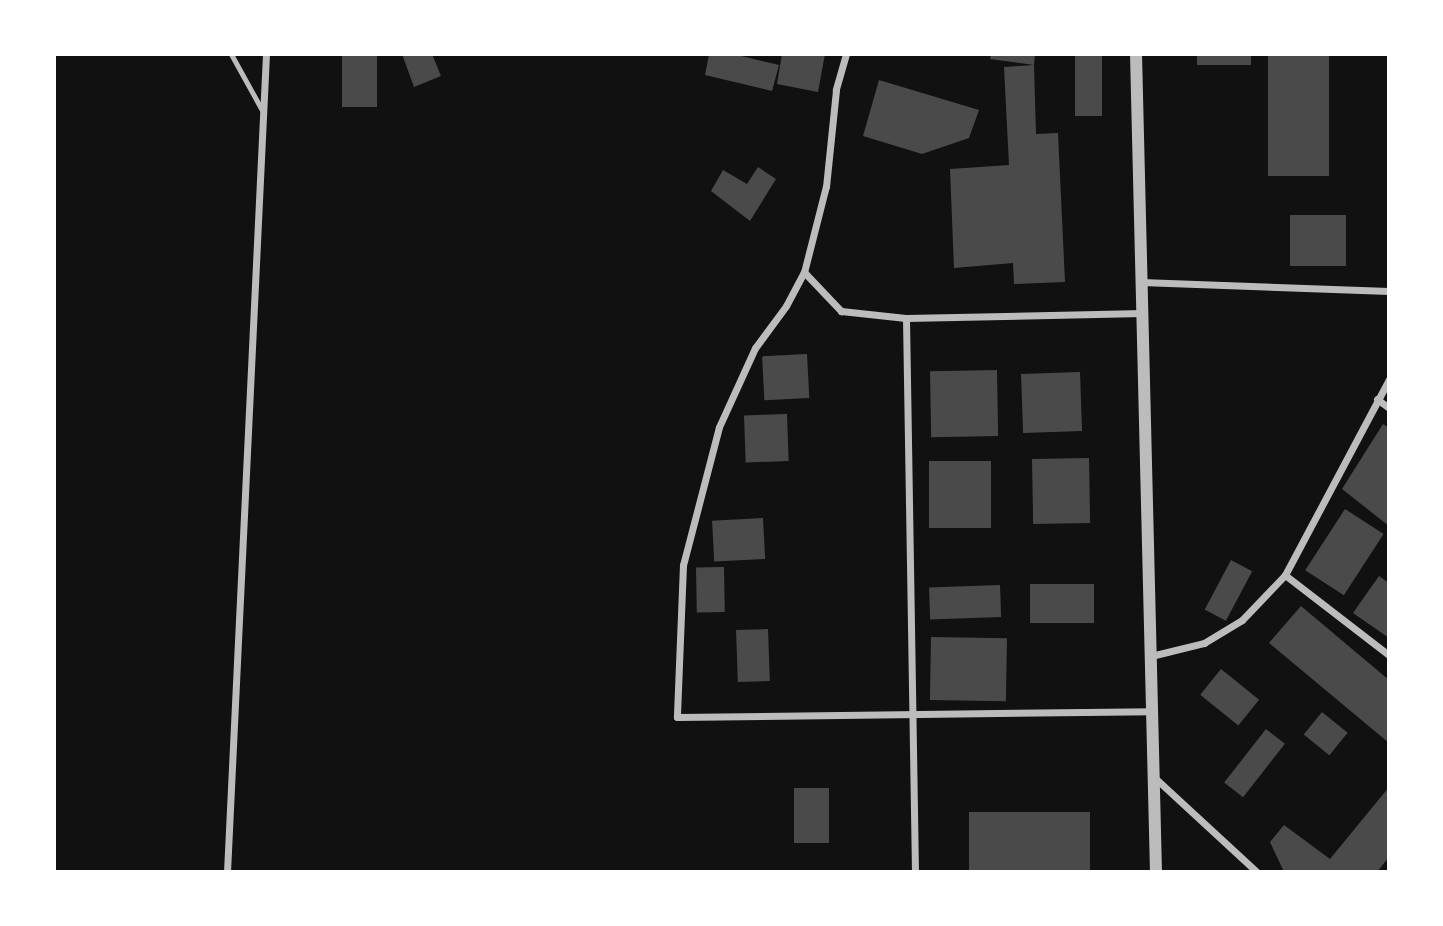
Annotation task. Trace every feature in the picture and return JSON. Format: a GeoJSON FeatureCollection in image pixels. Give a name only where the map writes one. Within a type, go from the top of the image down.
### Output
{"type":"FeatureCollection","features":[{"type":"Feature","properties":{"kind":"street"},"geometry":{"type":"LineString","coordinates":[[227,872],[266,54]]}},
{"type":"Feature","properties":{"kind":"street"},"geometry":{"type":"LineString","coordinates":[[846,54],[836,90],[826,186],[804,272],[786,306],[755,348],[719,427],[683,565],[677,717],[911,717],[1152,712]]}},
{"type":"Feature","properties":{"kind":"street"},"geometry":{"type":"LineString","coordinates":[[1136,54],[1156,872]]}},
{"type":"Feature","properties":{"kind":"street"},"geometry":{"type":"LineString","coordinates":[[804,272],[841,311],[906,318],[1144,313]]}},
{"type":"Feature","properties":{"kind":"street"},"geometry":{"type":"LineString","coordinates":[[1141,282],[1389,291]]}},
{"type":"Feature","properties":{"kind":"street"},"geometry":{"type":"LineString","coordinates":[[906,318],[915,872]]}},
{"type":"Feature","properties":{"kind":"street"},"geometry":{"type":"LineString","coordinates":[[1151,656],[1204,643],[1242,620],[1285,575],[1389,379]]}},
{"type":"Feature","properties":{"kind":"street"},"geometry":{"type":"LineString","coordinates":[[1377,399],[1389,408]]}},
{"type":"Feature","properties":{"kind":"street"},"geometry":{"type":"LineString","coordinates":[[1285,575],[1389,654]]}},
{"type":"Feature","properties":{"kind":"street"},"geometry":{"type":"LineString","coordinates":[[1153,776],[1257,872]]}},
{"type":"Feature","properties":{"kind":"lane"},"geometry":{"type":"LineString","coordinates":[[231,54],[263,112]]}},
{"type":"Feature","properties":{"kind":"building"},"geometry":{"type":"Polygon","coordinates":[[[342,54],[377,54],[377,107],[342,107],[342,54]]]}},
{"type":"Feature","properties":{"kind":"building"},"geometry":{"type":"Polygon","coordinates":[[[402,54],[432,54],[441,76],[414,87],[402,54]]]}},
{"type":"Feature","properties":{"kind":"building"},"geometry":{"type":"Polygon","coordinates":[[[709,54],[733,54],[779,65],[772,91],[705,75],[709,54]]]}},
{"type":"Feature","properties":{"kind":"building"},"geometry":{"type":"Polygon","coordinates":[[[782,54],[825,54],[818,92],[777,84],[782,54]]]}},
{"type":"Feature","properties":{"kind":"building"},"geometry":{"type":"Polygon","coordinates":[[[991,54],[1035,54],[1034,65],[990,59],[991,54]]]}},
{"type":"Feature","properties":{"kind":"building"},"geometry":{"type":"Polygon","coordinates":[[[1075,54],[1102,54],[1102,116],[1075,116],[1075,54]]]}},
{"type":"Feature","properties":{"kind":"building"},"geometry":{"type":"Polygon","coordinates":[[[1197,54],[1251,54],[1251,65],[1197,65],[1197,54]]]}},
{"type":"Feature","properties":{"kind":"building"},"geometry":{"type":"Polygon","coordinates":[[[1268,54],[1329,54],[1329,176],[1268,176],[1268,54]]]}},
{"type":"Feature","properties":{"kind":"building"},"geometry":{"type":"Polygon","coordinates":[[[1034,65],[1036,134],[1058,133],[1065,282],[1014,284],[1013,263],[954,268],[950,169],[1009,165],[1004,67],[1034,65]]]}},
{"type":"Feature","properties":{"kind":"building"},"geometry":{"type":"Polygon","coordinates":[[[879,80],[979,110],[969,138],[922,154],[863,136],[879,80]]]}},
{"type":"Feature","properties":{"kind":"building"},"geometry":{"type":"Polygon","coordinates":[[[758,167],[776,179],[750,221],[711,191],[723,170],[747,184],[758,167]]]}},
{"type":"Feature","properties":{"kind":"building"},"geometry":{"type":"Polygon","coordinates":[[[1290,215],[1346,215],[1346,266],[1290,266],[1290,215]]]}},
{"type":"Feature","properties":{"kind":"building"},"geometry":{"type":"Polygon","coordinates":[[[807,354],[809,398],[764,400],[762,356],[807,354]]]}},
{"type":"Feature","properties":{"kind":"building"},"geometry":{"type":"Polygon","coordinates":[[[997,370],[998,436],[931,437],[930,371],[997,370]]]}},
{"type":"Feature","properties":{"kind":"building"},"geometry":{"type":"Polygon","coordinates":[[[1080,372],[1082,431],[1023,433],[1021,374],[1080,372]]]}},
{"type":"Feature","properties":{"kind":"building"},"geometry":{"type":"Polygon","coordinates":[[[787,414],[789,461],[746,462],[744,416],[787,414]]]}},
{"type":"Feature","properties":{"kind":"building"},"geometry":{"type":"Polygon","coordinates":[[[1383,424],[1389,428],[1389,526],[1342,489],[1383,424]]]}},
{"type":"Feature","properties":{"kind":"building"},"geometry":{"type":"Polygon","coordinates":[[[1089,458],[1090,523],[1033,524],[1032,459],[1089,458]]]}},
{"type":"Feature","properties":{"kind":"building"},"geometry":{"type":"Polygon","coordinates":[[[929,461],[991,461],[991,528],[929,528],[929,461]]]}},
{"type":"Feature","properties":{"kind":"building"},"geometry":{"type":"Polygon","coordinates":[[[1345,509],[1384,534],[1344,595],[1305,570],[1345,509]]]}},
{"type":"Feature","properties":{"kind":"building"},"geometry":{"type":"Polygon","coordinates":[[[763,518],[765,559],[714,562],[712,521],[763,518]]]}},
{"type":"Feature","properties":{"kind":"building"},"geometry":{"type":"Polygon","coordinates":[[[1231,560],[1252,571],[1226,621],[1205,609],[1231,560]]]}},
{"type":"Feature","properties":{"kind":"building"},"geometry":{"type":"Polygon","coordinates":[[[696,567],[724,567],[725,612],[697,612],[696,567]]]}},
{"type":"Feature","properties":{"kind":"building"},"geometry":{"type":"Polygon","coordinates":[[[1379,576],[1389,583],[1389,638],[1353,613],[1379,576]]]}},
{"type":"Feature","properties":{"kind":"building"},"geometry":{"type":"Polygon","coordinates":[[[1030,584],[1094,584],[1094,623],[1030,623],[1030,584]]]}},
{"type":"Feature","properties":{"kind":"building"},"geometry":{"type":"Polygon","coordinates":[[[1000,585],[1001,617],[930,619],[929,587],[1000,585]]]}},
{"type":"Feature","properties":{"kind":"building"},"geometry":{"type":"Polygon","coordinates":[[[1301,606],[1389,680],[1389,743],[1269,643],[1301,606]]]}},
{"type":"Feature","properties":{"kind":"building"},"geometry":{"type":"Polygon","coordinates":[[[768,629],[770,681],[738,682],[736,630],[768,629]]]}},
{"type":"Feature","properties":{"kind":"building"},"geometry":{"type":"Polygon","coordinates":[[[931,637],[1007,638],[1006,701],[930,700],[931,637]]]}},
{"type":"Feature","properties":{"kind":"building"},"geometry":{"type":"Polygon","coordinates":[[[1221,669],[1259,700],[1238,725],[1200,695],[1221,669]]]}},
{"type":"Feature","properties":{"kind":"building"},"geometry":{"type":"Polygon","coordinates":[[[1322,712],[1348,733],[1329,755],[1304,735],[1322,712]]]}},
{"type":"Feature","properties":{"kind":"building"},"geometry":{"type":"Polygon","coordinates":[[[1266,729],[1285,744],[1243,797],[1224,783],[1266,729]]]}},
{"type":"Feature","properties":{"kind":"building"},"geometry":{"type":"Polygon","coordinates":[[[1389,787],[1389,857],[1377,872],[1284,872],[1270,842],[1284,825],[1330,859],[1389,787]]]}},
{"type":"Feature","properties":{"kind":"building"},"geometry":{"type":"Polygon","coordinates":[[[794,788],[829,788],[829,843],[794,843],[794,788]]]}},
{"type":"Feature","properties":{"kind":"building"},"geometry":{"type":"Polygon","coordinates":[[[969,812],[1090,812],[1090,872],[969,872],[969,812]]]}}]}
